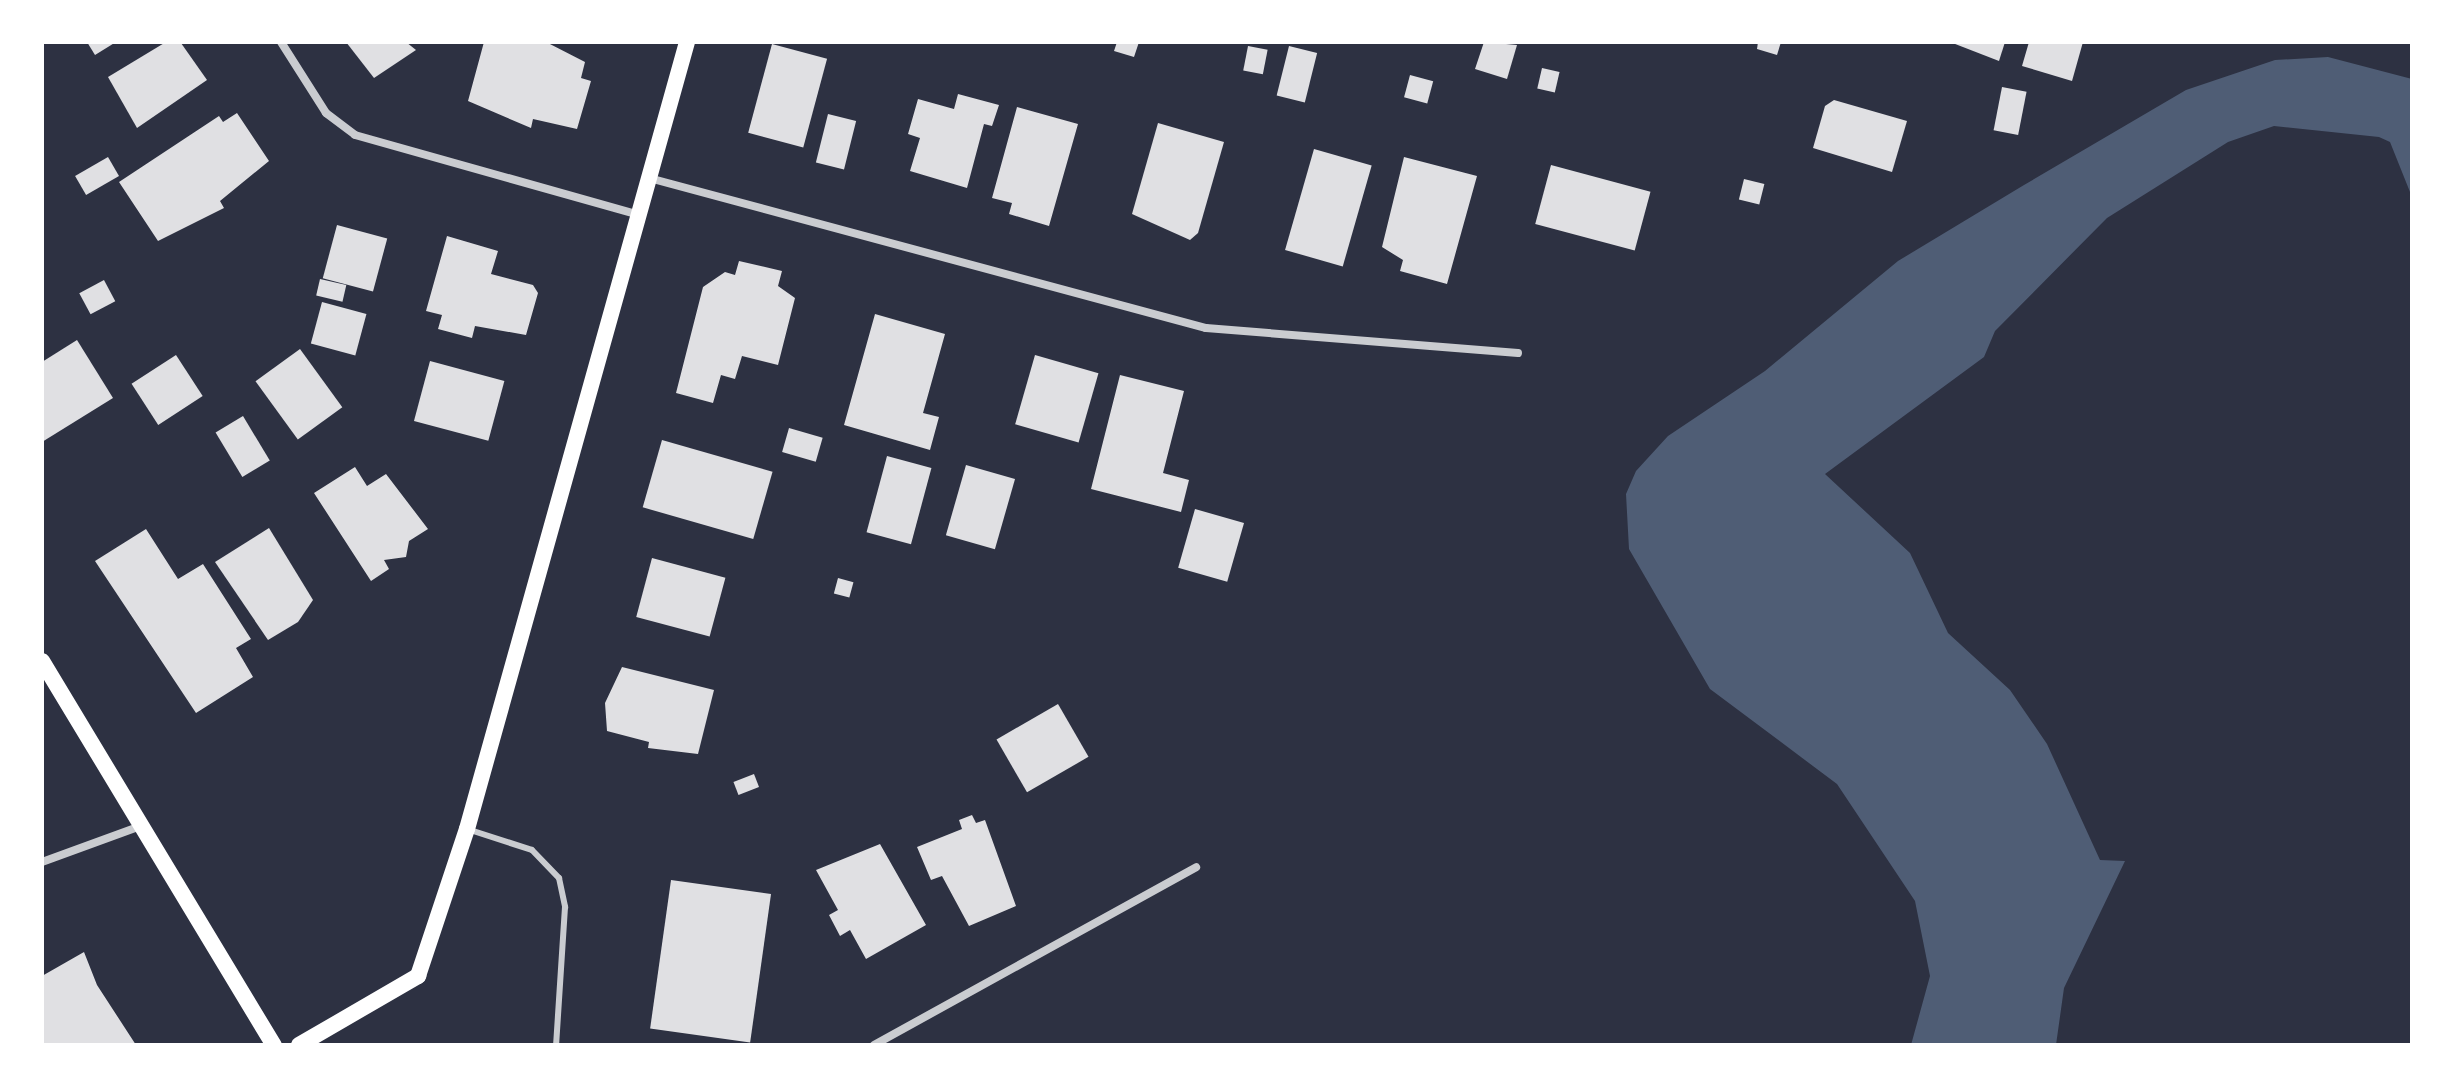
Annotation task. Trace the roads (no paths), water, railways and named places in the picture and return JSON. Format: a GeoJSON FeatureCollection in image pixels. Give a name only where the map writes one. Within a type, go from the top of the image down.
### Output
{"type":"FeatureCollection","features":[{"type":"Feature","properties":{"kind":"main road"},"geometry":{"type":"LineString","coordinates":[[299,1045],[418,976],[467,829],[687,42]]}},
{"type":"Feature","properties":{"kind":"main road"},"geometry":{"type":"LineString","coordinates":[[42,661],[274,1045]]}},
{"type":"Feature","properties":{"kind":"street"},"geometry":{"type":"LineString","coordinates":[[281,42],[326,113],[355,135],[639,216]]}},
{"type":"Feature","properties":{"kind":"street"},"geometry":{"type":"LineString","coordinates":[[649,178],[1206,328],[1518,353]]}},
{"type":"Feature","properties":{"kind":"street"},"geometry":{"type":"LineString","coordinates":[[42,862],[141,826]]}},
{"type":"Feature","properties":{"kind":"street"},"geometry":{"type":"LineString","coordinates":[[874,1045],[1196,867]]}},
{"type":"Feature","properties":{"kind":"lane"},"geometry":{"type":"LineString","coordinates":[[467,829],[532,850],[559,878],[565,897],[556,1045]]}},
{"type":"Feature","properties":{"kind":"water"},"geometry":{"type":"Polygon","coordinates":[[[2328,57],[2412,79],[2412,197],[2390,142],[2379,137],[2274,126],[2228,142],[2107,218],[1995,331],[1984,357],[1825,474],[1910,553],[1948,633],[2010,690],[2047,744],[2100,860],[2125,861],[2064,988],[2056,1045],[1911,1045],[1930,976],[1915,901],[1837,784],[1710,689],[1629,549],[1626,494],[1636,471],[1668,436],[1765,371],[1898,261],[2186,90],[2275,60],[2328,57]]]}}]}
